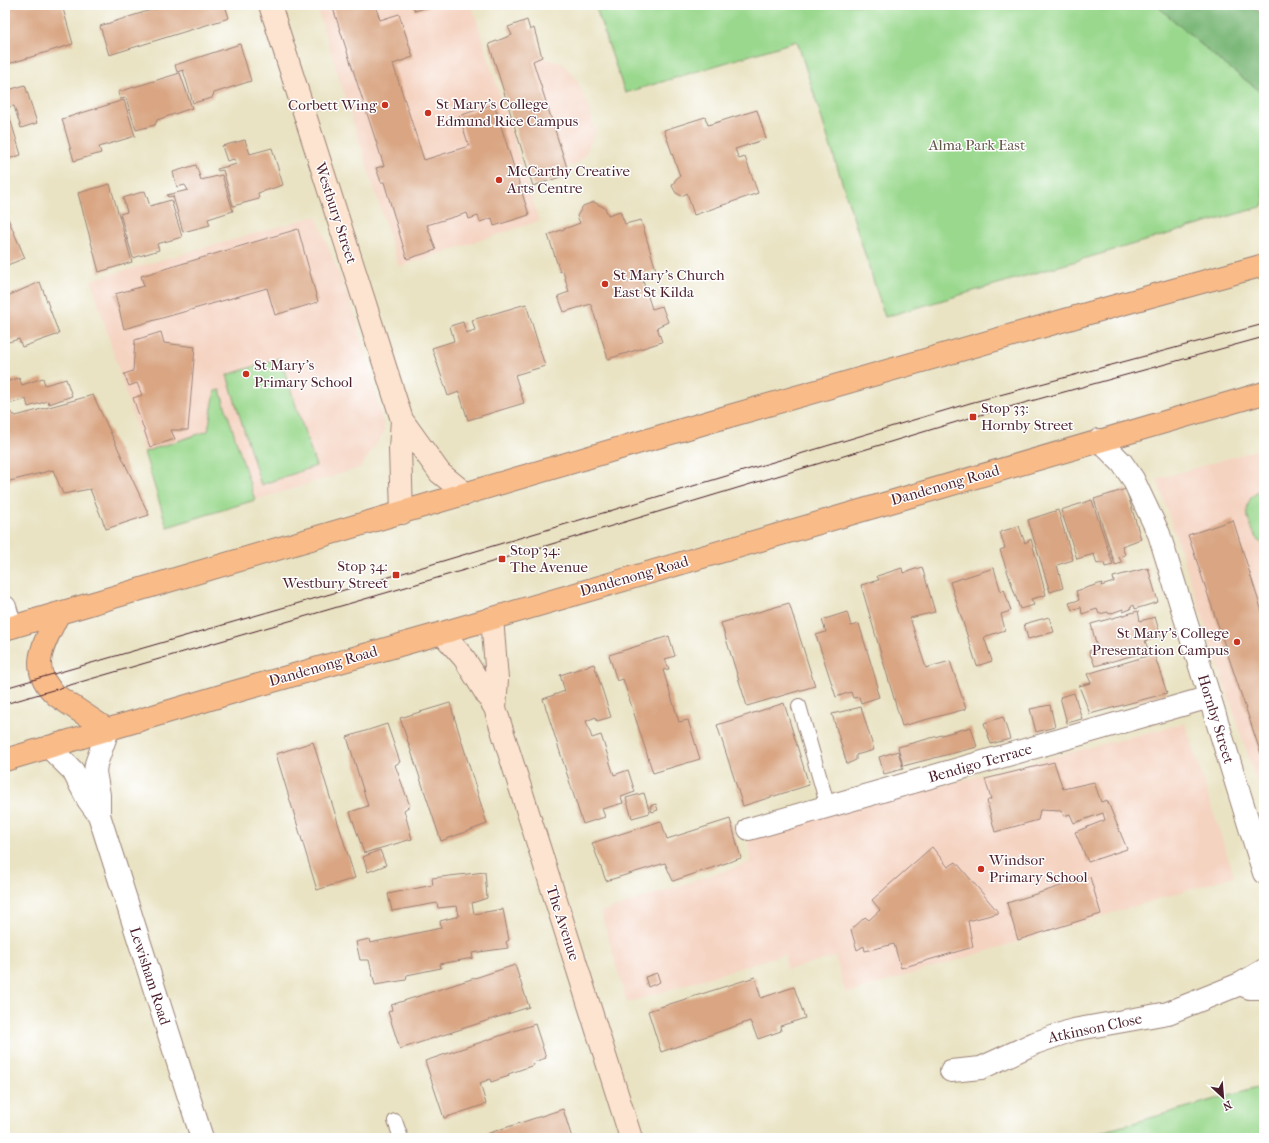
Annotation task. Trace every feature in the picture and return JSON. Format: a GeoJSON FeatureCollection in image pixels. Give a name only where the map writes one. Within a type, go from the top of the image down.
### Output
{"type":"FeatureCollection","features":[{"type":"Feature","properties":{"kind":"highway"},"geometry":{"type":"LineString","coordinates":[[7,621],[58,613],[1086,314],[1264,265]]}},
{"type":"Feature","properties":{"kind":"highway","name":"Dandenong Road"},"geometry":{"type":"LineString","coordinates":[[5,760],[1264,393]]}},
{"type":"Feature","properties":{"kind":"highway"},"geometry":{"type":"LineString","coordinates":[[58,613],[42,648],[39,659],[42,677],[51,691],[57,696],[108,730]]}},
{"type":"Feature","properties":{"kind":"street","name":"Westbury Street"},"geometry":{"type":"LineString","coordinates":[[270,5],[402,420],[440,473],[466,494]]}},
{"type":"Feature","properties":{"kind":"street","name":"Westbury Street"},"geometry":{"type":"LineString","coordinates":[[402,420],[400,449],[402,513]]}},
{"type":"Feature","properties":{"kind":"street","name":"Hornby Street"},"geometry":{"type":"LineString","coordinates":[[1099,440],[1122,463],[1134,479],[1159,534],[1264,873]]}},
{"type":"Feature","properties":{"kind":"street","name":"The Avenue"},"geometry":{"type":"LineString","coordinates":[[492,618],[497,679],[495,708]]}},
{"type":"Feature","properties":{"kind":"street","name":"The Avenue"},"geometry":{"type":"LineString","coordinates":[[442,633],[464,658],[495,708],[631,1138]]}},
{"type":"Feature","properties":{"kind":"street","name":"Bendigo Terrace"},"geometry":{"type":"LineString","coordinates":[[750,829],[1210,697]]}},
{"type":"Feature","properties":{"kind":"street","name":"Lewisham Road"},"geometry":{"type":"LineString","coordinates":[[108,730],[96,764],[95,772],[99,795],[99,815],[202,1138]]}},
{"type":"Feature","properties":{"kind":"street","name":"Lewisham Road"},"geometry":{"type":"LineString","coordinates":[[49,747],[73,771],[88,800],[99,815]]}},
{"type":"Feature","properties":{"kind":"street","name":"Atkinson Close"},"geometry":{"type":"LineString","coordinates":[[951,1071],[981,1068],[1035,1043],[1073,1030],[1168,1013],[1240,984],[1264,970]]}},
{"type":"Feature","properties":{"kind":"street"},"geometry":{"type":"LineString","coordinates":[[1240,984],[1250,988],[1264,988]]}},
{"type":"Feature","properties":{"kind":"lane"},"geometry":{"type":"LineString","coordinates":[[799,706],[828,807]]}},
{"type":"Feature","properties":{"kind":"lane"},"geometry":{"type":"LineString","coordinates":[[395,1121],[401,1138]]}},
{"type":"Feature","properties":{"kind":"shaded area","name":"St Mary's College Edmund Rice Campus"},"geometry":{"type":"Polygon","coordinates":[[[316,5],[472,5],[539,221],[399,267],[316,5]]]}},
{"type":"Feature","properties":{"kind":"shaded area"},"geometry":{"type":"Polygon","coordinates":[[[1251,5],[1264,5],[1264,16],[1251,5]]]}},
{"type":"Feature","properties":{"kind":"shaded area"},"geometry":{"type":"Polygon","coordinates":[[[527,20],[530,30],[534,28],[542,57],[563,64],[578,82],[589,109],[595,132],[584,157],[576,165],[568,166],[569,174],[533,186],[489,44],[512,35],[508,27],[527,20]]]}},
{"type":"Feature","properties":{"kind":"shaded area","name":"St Mary's Primary School"},"geometry":{"type":"Polygon","coordinates":[[[316,216],[356,317],[385,431],[360,468],[167,527],[91,280],[316,216]]]}},
{"type":"Feature","properties":{"kind":"shaded area","name":"St Mary's College Presentation Campus"},"geometry":{"type":"Polygon","coordinates":[[[1264,448],[1264,805],[1157,479],[1264,448]]]}},
{"type":"Feature","properties":{"kind":"shaded area","name":"Windsor Primary School"},"geometry":{"type":"Polygon","coordinates":[[[1185,723],[1234,876],[846,994],[835,957],[787,970],[784,954],[627,1003],[601,912],[751,862],[748,835],[1185,723]]]}},
{"type":"Feature","properties":{"kind":"green space","name":"Alma Park East"},"geometry":{"type":"Polygon","coordinates":[[[595,5],[1156,5],[1219,60],[1264,94],[1264,206],[885,317],[797,41],[625,93],[595,5]]]}},
{"type":"Feature","properties":{"kind":"green space"},"geometry":{"type":"Polygon","coordinates":[[[1156,5],[1251,5],[1264,16],[1264,94],[1219,60],[1156,5]]]}},
{"type":"Feature","properties":{"kind":"green space"},"geometry":{"type":"Polygon","coordinates":[[[280,358],[316,466],[261,485],[227,375],[280,358]]]}},
{"type":"Feature","properties":{"kind":"green space"},"geometry":{"type":"Polygon","coordinates":[[[220,390],[255,500],[167,527],[144,452],[208,431],[215,391],[220,390]]]}},
{"type":"Feature","properties":{"kind":"green space"},"geometry":{"type":"Polygon","coordinates":[[[1264,489],[1264,546],[1252,530],[1247,510],[1251,498],[1264,489]]]}},
{"type":"Feature","properties":{"kind":"green space"},"geometry":{"type":"Polygon","coordinates":[[[1264,1085],[1264,1138],[1081,1138],[1264,1085]]]}},
{"type":"Feature","properties":{"kind":"building"},"geometry":{"type":"Polygon","coordinates":[[[5,5],[62,5],[73,44],[5,65],[5,5]]]}},
{"type":"Feature","properties":{"kind":"building"},"geometry":{"type":"Polygon","coordinates":[[[167,5],[225,5],[229,18],[109,55],[100,26],[167,5]]]}},
{"type":"Feature","properties":{"kind":"building","name":"Corbett Wing"},"geometry":{"type":"Polygon","coordinates":[[[332,5],[375,5],[380,20],[399,14],[413,57],[393,64],[424,160],[469,146],[459,116],[494,104],[529,215],[494,226],[492,218],[480,222],[478,216],[469,219],[467,213],[427,225],[436,250],[407,259],[384,182],[381,182],[376,168],[384,166],[332,5]]]}},
{"type":"Feature","properties":{"kind":"building"},"geometry":{"type":"Polygon","coordinates":[[[413,5],[435,5],[415,11],[413,5]]]}},
{"type":"Feature","properties":{"kind":"building"},"geometry":{"type":"Polygon","coordinates":[[[527,20],[530,30],[534,28],[542,57],[533,61],[569,174],[533,186],[489,44],[512,35],[508,27],[527,20]]]}},
{"type":"Feature","properties":{"kind":"building"},"geometry":{"type":"Polygon","coordinates":[[[240,44],[251,81],[214,93],[212,98],[193,103],[183,70],[177,72],[175,65],[240,44]]]}},
{"type":"Feature","properties":{"kind":"building"},"geometry":{"type":"Polygon","coordinates":[[[180,73],[192,108],[157,120],[155,125],[136,130],[126,98],[120,99],[118,92],[180,73]]]}},
{"type":"Feature","properties":{"kind":"building"},"geometry":{"type":"Polygon","coordinates":[[[25,85],[37,123],[21,128],[14,106],[5,108],[5,91],[25,85]]]}},
{"type":"Feature","properties":{"kind":"building"},"geometry":{"type":"Polygon","coordinates":[[[124,100],[135,136],[99,147],[101,153],[74,161],[62,119],[124,100]]]}},
{"type":"Feature","properties":{"kind":"building"},"geometry":{"type":"Polygon","coordinates":[[[757,110],[766,139],[735,149],[739,159],[745,157],[758,193],[694,215],[687,193],[682,196],[676,193],[672,186],[676,179],[680,176],[664,130],[705,117],[708,125],[757,110]]]}},
{"type":"Feature","properties":{"kind":"building"},"geometry":{"type":"Polygon","coordinates":[[[9,115],[21,155],[5,160],[5,117],[9,115]]]}},
{"type":"Feature","properties":{"kind":"building"},"geometry":{"type":"Polygon","coordinates":[[[245,140],[250,154],[272,148],[283,185],[258,193],[259,199],[233,206],[223,170],[218,171],[217,169],[237,164],[234,159],[227,161],[222,146],[245,140]]]}},
{"type":"Feature","properties":{"kind":"building"},"geometry":{"type":"Polygon","coordinates":[[[196,165],[201,180],[222,175],[233,211],[208,219],[210,225],[183,232],[173,196],[168,197],[167,195],[188,190],[185,185],[177,187],[173,172],[196,165]]]}},
{"type":"Feature","properties":{"kind":"building"},"geometry":{"type":"Polygon","coordinates":[[[110,184],[132,262],[99,272],[78,193],[110,184]]]}},
{"type":"Feature","properties":{"kind":"building"},"geometry":{"type":"Polygon","coordinates":[[[145,191],[150,206],[171,200],[182,237],[157,244],[159,250],[133,258],[120,214],[127,212],[123,198],[145,191]]]}},
{"type":"Feature","properties":{"kind":"building","name":"St Mary's Church East St Kilda"},"geometry":{"type":"Polygon","coordinates":[[[594,202],[605,208],[608,215],[620,211],[625,224],[641,220],[656,270],[641,275],[652,309],[662,306],[668,322],[657,327],[662,342],[608,359],[591,304],[564,312],[558,296],[569,292],[563,271],[560,272],[548,235],[580,223],[577,216],[583,206],[594,202]]]}},
{"type":"Feature","properties":{"kind":"building"},"geometry":{"type":"Polygon","coordinates":[[[5,212],[25,258],[5,266],[5,212]]]}},
{"type":"Feature","properties":{"kind":"building"},"geometry":{"type":"Polygon","coordinates":[[[298,229],[318,302],[275,315],[267,288],[124,329],[115,294],[144,286],[141,276],[298,229]]]}},
{"type":"Feature","properties":{"kind":"building"},"geometry":{"type":"Polygon","coordinates":[[[40,282],[59,334],[22,347],[19,339],[5,343],[5,297],[40,282]]]}},
{"type":"Feature","properties":{"kind":"building"},"geometry":{"type":"Polygon","coordinates":[[[526,304],[545,366],[515,375],[524,403],[468,420],[459,392],[448,396],[432,348],[454,341],[450,326],[463,322],[466,333],[475,330],[472,320],[526,304]]]}},
{"type":"Feature","properties":{"kind":"building"},"geometry":{"type":"Polygon","coordinates":[[[161,332],[164,343],[195,347],[188,430],[171,430],[175,439],[150,447],[133,398],[142,395],[137,383],[129,386],[124,374],[133,371],[135,340],[161,332]]]}},
{"type":"Feature","properties":{"kind":"building"},"geometry":{"type":"Polygon","coordinates":[[[19,378],[22,385],[43,378],[45,385],[66,379],[72,396],[49,404],[48,401],[28,407],[26,399],[5,405],[5,382],[19,378]]]}},
{"type":"Feature","properties":{"kind":"building"},"geometry":{"type":"Polygon","coordinates":[[[93,395],[149,515],[106,529],[90,489],[63,494],[53,470],[6,482],[5,479],[5,414],[10,412],[16,416],[93,395]]]}},
{"type":"Feature","properties":{"kind":"building"},"geometry":{"type":"Polygon","coordinates":[[[1126,489],[1141,539],[1122,546],[1125,555],[1119,557],[1122,563],[1115,565],[1094,499],[1126,489]]]}},
{"type":"Feature","properties":{"kind":"building"},"geometry":{"type":"Polygon","coordinates":[[[1092,500],[1113,565],[1105,567],[1104,562],[1097,564],[1094,554],[1077,559],[1061,510],[1092,500]]]}},
{"type":"Feature","properties":{"kind":"building"},"geometry":{"type":"Polygon","coordinates":[[[1058,510],[1073,560],[1057,565],[1063,588],[1050,592],[1028,520],[1058,510]]]}},
{"type":"Feature","properties":{"kind":"building"},"geometry":{"type":"Polygon","coordinates":[[[1233,520],[1264,618],[1264,763],[1188,535],[1233,520]]]}},
{"type":"Feature","properties":{"kind":"building"},"geometry":{"type":"Polygon","coordinates":[[[1019,526],[1025,543],[1031,539],[1046,595],[1031,599],[1034,605],[1020,609],[1000,550],[1005,548],[1000,532],[1019,526]]]}},
{"type":"Feature","properties":{"kind":"building"},"geometry":{"type":"Polygon","coordinates":[[[922,567],[935,612],[910,618],[926,668],[950,661],[966,709],[902,726],[861,585],[879,580],[877,576],[902,568],[903,573],[922,567]]]}},
{"type":"Feature","properties":{"kind":"building"},"geometry":{"type":"Polygon","coordinates":[[[994,568],[1001,592],[1004,589],[1011,611],[1001,614],[1005,630],[984,637],[992,661],[977,666],[950,582],[994,568]]]}},
{"type":"Feature","properties":{"kind":"building"},"geometry":{"type":"Polygon","coordinates":[[[1148,568],[1158,602],[1135,609],[1134,605],[1130,607],[1131,609],[1123,612],[1123,609],[1109,614],[1108,612],[1099,614],[1097,609],[1082,614],[1081,607],[1072,610],[1069,603],[1079,600],[1076,591],[1102,583],[1101,586],[1114,582],[1113,577],[1148,568]]]}},
{"type":"Feature","properties":{"kind":"building"},"geometry":{"type":"Polygon","coordinates":[[[789,603],[815,686],[747,706],[721,623],[789,603]]]}},
{"type":"Feature","properties":{"kind":"building"},"geometry":{"type":"Polygon","coordinates":[[[1138,611],[1140,621],[1155,617],[1161,637],[1145,641],[1149,651],[1095,666],[1089,651],[1097,648],[1091,624],[1138,611]]]}},
{"type":"Feature","properties":{"kind":"building"},"geometry":{"type":"Polygon","coordinates":[[[847,612],[851,626],[859,624],[878,687],[876,688],[879,697],[861,703],[859,697],[853,698],[851,692],[836,697],[816,635],[826,632],[822,620],[847,612]]]}},
{"type":"Feature","properties":{"kind":"building"},"geometry":{"type":"Polygon","coordinates":[[[1049,617],[1054,632],[1028,639],[1024,624],[1049,617]]]}},
{"type":"Feature","properties":{"kind":"building"},"geometry":{"type":"Polygon","coordinates":[[[669,636],[675,656],[665,659],[669,669],[663,670],[679,722],[688,720],[700,759],[653,773],[623,679],[617,681],[609,655],[669,636]]]}},
{"type":"Feature","properties":{"kind":"building"},"geometry":{"type":"Polygon","coordinates":[[[1154,654],[1167,693],[1090,714],[1079,686],[1091,683],[1087,674],[1154,654]]]}},
{"type":"Feature","properties":{"kind":"building"},"geometry":{"type":"Polygon","coordinates":[[[594,664],[611,717],[597,721],[596,717],[586,721],[592,738],[601,735],[614,775],[628,770],[635,792],[621,797],[623,803],[602,809],[605,817],[583,824],[543,699],[565,691],[560,675],[594,664]]]}},
{"type":"Feature","properties":{"kind":"building"},"geometry":{"type":"Polygon","coordinates":[[[1074,693],[1082,719],[1067,723],[1060,697],[1074,693]]]}},
{"type":"Feature","properties":{"kind":"building"},"geometry":{"type":"Polygon","coordinates":[[[450,703],[487,824],[441,841],[400,718],[450,703]]]}},
{"type":"Feature","properties":{"kind":"building"},"geometry":{"type":"Polygon","coordinates":[[[784,703],[809,785],[743,806],[717,725],[784,703]]]}},
{"type":"Feature","properties":{"kind":"building"},"geometry":{"type":"Polygon","coordinates":[[[1050,705],[1055,727],[1036,732],[1030,709],[1050,705]]]}},
{"type":"Feature","properties":{"kind":"building"},"geometry":{"type":"Polygon","coordinates":[[[861,707],[874,750],[856,755],[856,760],[847,764],[832,714],[861,707]]]}},
{"type":"Feature","properties":{"kind":"building"},"geometry":{"type":"Polygon","coordinates":[[[1003,717],[1010,739],[991,744],[984,723],[1003,717]]]}},
{"type":"Feature","properties":{"kind":"building"},"geometry":{"type":"Polygon","coordinates":[[[387,724],[400,762],[395,765],[410,806],[404,810],[412,839],[364,853],[350,812],[368,806],[347,737],[387,724]]]}},
{"type":"Feature","properties":{"kind":"building"},"geometry":{"type":"Polygon","coordinates":[[[971,727],[977,747],[903,766],[898,747],[971,727]]]}},
{"type":"Feature","properties":{"kind":"building"},"geometry":{"type":"Polygon","coordinates":[[[313,742],[355,878],[317,890],[276,754],[313,742]]]}},
{"type":"Feature","properties":{"kind":"building"},"geometry":{"type":"Polygon","coordinates":[[[898,751],[903,769],[884,774],[879,757],[898,751]]]}},
{"type":"Feature","properties":{"kind":"building"},"geometry":{"type":"Polygon","coordinates":[[[1054,762],[1063,789],[1094,782],[1101,802],[1107,800],[1127,849],[1088,862],[1075,832],[1105,820],[1103,813],[1074,823],[1070,814],[1064,816],[1061,811],[1040,810],[1038,820],[995,832],[987,801],[991,799],[985,779],[1054,762]]]}},
{"type":"Feature","properties":{"kind":"building"},"geometry":{"type":"Polygon","coordinates":[[[644,793],[650,813],[632,818],[626,798],[644,793]]]}},
{"type":"Feature","properties":{"kind":"building"},"geometry":{"type":"Polygon","coordinates":[[[656,804],[658,810],[652,812],[650,806],[656,804]]]}},
{"type":"Feature","properties":{"kind":"building"},"geometry":{"type":"Polygon","coordinates":[[[730,819],[741,858],[673,881],[665,863],[606,881],[592,843],[661,821],[667,839],[730,819]]]}},
{"type":"Feature","properties":{"kind":"building"},"geometry":{"type":"Polygon","coordinates":[[[932,847],[948,867],[956,862],[999,913],[968,921],[973,947],[901,968],[894,944],[865,951],[864,946],[857,950],[851,930],[865,917],[869,920],[880,910],[872,900],[932,847]]]}},
{"type":"Feature","properties":{"kind":"building"},"geometry":{"type":"Polygon","coordinates":[[[380,850],[386,865],[368,872],[363,857],[380,850]]]}},
{"type":"Feature","properties":{"kind":"building"},"geometry":{"type":"Polygon","coordinates":[[[485,872],[487,898],[472,903],[474,914],[503,909],[509,940],[506,942],[508,948],[472,953],[473,958],[440,964],[441,968],[407,975],[406,980],[375,985],[369,960],[360,960],[356,942],[369,939],[370,943],[441,928],[440,921],[459,916],[457,906],[438,908],[437,903],[392,911],[388,894],[433,885],[432,878],[485,872]]]}},
{"type":"Feature","properties":{"kind":"building"},"geometry":{"type":"Polygon","coordinates":[[[1090,877],[1101,914],[1018,940],[1007,903],[1090,877]]]}},
{"type":"Feature","properties":{"kind":"building"},"geometry":{"type":"Polygon","coordinates":[[[515,965],[529,1007],[400,1049],[388,1012],[392,1010],[391,1005],[515,965]]]}},
{"type":"Feature","properties":{"kind":"building"},"geometry":{"type":"Polygon","coordinates":[[[657,973],[660,982],[648,987],[645,977],[657,973]]]}},
{"type":"Feature","properties":{"kind":"building"},"geometry":{"type":"Polygon","coordinates":[[[755,977],[761,998],[794,987],[805,1018],[780,1026],[781,1031],[758,1039],[750,1021],[661,1052],[648,1011],[755,977]]]}},
{"type":"Feature","properties":{"kind":"building"},"geometry":{"type":"Polygon","coordinates":[[[535,1024],[546,1058],[533,1062],[534,1065],[508,1074],[509,1076],[491,1082],[490,1079],[480,1083],[486,1104],[444,1118],[425,1061],[535,1024]]]}},
{"type":"Feature","properties":{"kind":"building"},"geometry":{"type":"Polygon","coordinates":[[[563,1109],[572,1138],[474,1138],[563,1109]]]}},
{"type":"Feature","properties":{"kind":"tram line"},"geometry":{"type":"LineString","coordinates":[[5,688],[396,575],[970,403],[1264,324]]}},
{"type":"Feature","properties":{"kind":"tram line"},"geometry":{"type":"LineString","coordinates":[[5,704],[502,559],[973,417],[1264,337]]}},
{"type":"Feature","properties":{"kind":"place","name":"Corbett Wing"},"geometry":{"type":"Point","coordinates":[385,105]}},
{"type":"Feature","properties":{"kind":"place","name":"St Mary's College Edmund Rice Campus"},"geometry":{"type":"Point","coordinates":[428,113]}},
{"type":"Feature","properties":{"kind":"place","name":"McCarthy Creative Arts Centre"},"geometry":{"type":"Point","coordinates":[499,180]}},
{"type":"Feature","properties":{"kind":"place","name":"St Mary's Church East St Kilda"},"geometry":{"type":"Point","coordinates":[605,284]}},
{"type":"Feature","properties":{"kind":"place","name":"St Mary's Primary School"},"geometry":{"type":"Point","coordinates":[246,374]}},
{"type":"Feature","properties":{"kind":"place","name":"Stop 33: Hornby Street"},"geometry":{"type":"Point","coordinates":[973,417]}},
{"type":"Feature","properties":{"kind":"place","name":"Stop 34: The Avenue"},"geometry":{"type":"Point","coordinates":[502,559]}},
{"type":"Feature","properties":{"kind":"place","name":"Stop 34: Westbury Street"},"geometry":{"type":"Point","coordinates":[396,575]}},
{"type":"Feature","properties":{"kind":"place","name":"St Mary's College Presentation Campus"},"geometry":{"type":"Point","coordinates":[1237,642]}},
{"type":"Feature","properties":{"kind":"place","name":"Windsor Primary School"},"geometry":{"type":"Point","coordinates":[981,869]}}]}
